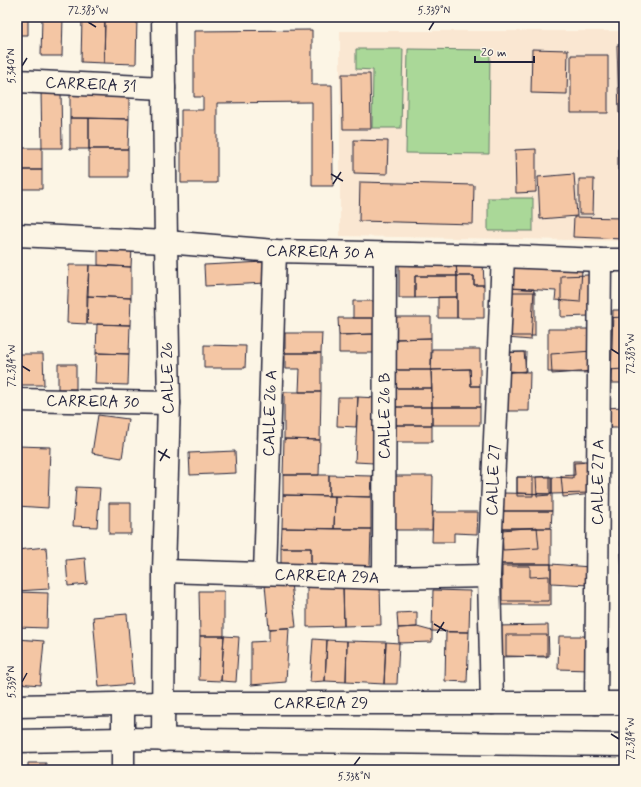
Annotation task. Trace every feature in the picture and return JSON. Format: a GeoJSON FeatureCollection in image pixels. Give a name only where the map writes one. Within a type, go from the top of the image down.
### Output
{"type":"FeatureCollection","features":[{"type":"Feature","properties":{"kind":"street","name":"CALLE 26"},"geometry":{"type":"LineString","coordinates":[[163,17],[169,403],[164,572],[163,740]]}},
{"type":"Feature","properties":{"kind":"street","name":"CARRERA 31"},"geometry":{"type":"LineString","coordinates":[[17,82],[164,88]]}},
{"type":"Feature","properties":{"kind":"street","name":"CARRERA 30 A"},"geometry":{"type":"LineString","coordinates":[[17,235],[166,242],[276,251],[624,260]]}},
{"type":"Feature","properties":{"kind":"street","name":"CALLE 26 A"},"geometry":{"type":"LineString","coordinates":[[265,574],[276,251]]}},
{"type":"Feature","properties":{"kind":"street","name":"CALLE 26 B"},"geometry":{"type":"LineString","coordinates":[[384,578],[385,254]]}},
{"type":"Feature","properties":{"kind":"street","name":"CALLE 27"},"geometry":{"type":"LineString","coordinates":[[492,703],[489,576],[503,256]]}},
{"type":"Feature","properties":{"kind":"street","name":"CALLE 27 A"},"geometry":{"type":"LineString","coordinates":[[596,703],[600,260]]}},
{"type":"Feature","properties":{"kind":"street","name":"CARRERA 30"},"geometry":{"type":"LineString","coordinates":[[17,400],[169,403]]}},
{"type":"Feature","properties":{"kind":"street","name":"CARRERA 29A"},"geometry":{"type":"LineString","coordinates":[[164,572],[384,578],[489,576]]}},
{"type":"Feature","properties":{"kind":"street","name":"CARRERA 29"},"geometry":{"type":"LineString","coordinates":[[17,706],[163,703],[624,703]]}},
{"type":"Feature","properties":{"kind":"street"},"geometry":{"type":"LineString","coordinates":[[123,704],[123,770]]}},
{"type":"Feature","properties":{"kind":"street"},"geometry":{"type":"LineString","coordinates":[[17,741],[123,739],[624,745]]}},
{"type":"Feature","properties":{"kind":"shaded area"},"geometry":{"type":"Polygon","coordinates":[[[340,31],[624,31],[624,241],[340,236],[340,31]]]}},
{"type":"Feature","properties":{"kind":"green space"},"geometry":{"type":"Polygon","coordinates":[[[356,49],[403,49],[401,128],[372,128],[373,70],[356,69],[356,49]]]}},
{"type":"Feature","properties":{"kind":"green space"},"geometry":{"type":"Polygon","coordinates":[[[408,49],[490,50],[489,154],[406,153],[408,49]]]}},
{"type":"Feature","properties":{"kind":"green space"},"geometry":{"type":"Polygon","coordinates":[[[488,198],[533,198],[533,231],[488,231],[488,198]]]}},
{"type":"Feature","properties":{"kind":"building"},"geometry":{"type":"Polygon","coordinates":[[[17,17],[28,17],[28,35],[17,35],[17,17]]]}},
{"type":"Feature","properties":{"kind":"building"},"geometry":{"type":"Polygon","coordinates":[[[42,17],[63,17],[62,56],[41,56],[42,17]]]}},
{"type":"Feature","properties":{"kind":"building"},"geometry":{"type":"Polygon","coordinates":[[[82,17],[105,17],[104,63],[81,62],[82,17]]]}},
{"type":"Feature","properties":{"kind":"building"},"geometry":{"type":"Polygon","coordinates":[[[105,17],[137,17],[136,64],[104,63],[105,17]]]}},
{"type":"Feature","properties":{"kind":"building"},"geometry":{"type":"Polygon","coordinates":[[[312,30],[312,85],[332,85],[333,186],[312,186],[312,102],[217,103],[217,183],[181,183],[181,110],[203,110],[203,97],[194,97],[194,31],[312,30]]]}},
{"type":"Feature","properties":{"kind":"building"},"geometry":{"type":"Polygon","coordinates":[[[617,45],[624,45],[624,113],[619,113],[617,45]]]}},
{"type":"Feature","properties":{"kind":"building"},"geometry":{"type":"Polygon","coordinates":[[[532,49],[568,50],[567,94],[531,93],[532,49]]]}},
{"type":"Feature","properties":{"kind":"building"},"geometry":{"type":"Polygon","coordinates":[[[571,55],[608,55],[608,113],[571,113],[571,55]]]}},
{"type":"Feature","properties":{"kind":"building"},"geometry":{"type":"Polygon","coordinates":[[[342,74],[370,74],[371,129],[343,129],[342,74]]]}},
{"type":"Feature","properties":{"kind":"building"},"geometry":{"type":"Polygon","coordinates":[[[41,91],[61,91],[62,148],[42,148],[41,91]]]}},
{"type":"Feature","properties":{"kind":"building"},"geometry":{"type":"Polygon","coordinates":[[[70,92],[129,92],[129,119],[70,118],[70,92]]]}},
{"type":"Feature","properties":{"kind":"building"},"geometry":{"type":"Polygon","coordinates":[[[70,118],[89,118],[89,149],[70,149],[70,118]]]}},
{"type":"Feature","properties":{"kind":"building"},"geometry":{"type":"Polygon","coordinates":[[[89,118],[129,119],[128,149],[89,149],[89,118]]]}},
{"type":"Feature","properties":{"kind":"building"},"geometry":{"type":"Polygon","coordinates":[[[354,140],[388,141],[387,174],[354,173],[354,140]]]}},
{"type":"Feature","properties":{"kind":"building"},"geometry":{"type":"Polygon","coordinates":[[[17,148],[42,148],[42,170],[17,170],[17,148]]]}},
{"type":"Feature","properties":{"kind":"building"},"geometry":{"type":"Polygon","coordinates":[[[618,148],[624,148],[624,170],[618,170],[618,148]]]}},
{"type":"Feature","properties":{"kind":"building"},"geometry":{"type":"Polygon","coordinates":[[[89,149],[128,149],[128,177],[89,177],[89,149]]]}},
{"type":"Feature","properties":{"kind":"building"},"geometry":{"type":"Polygon","coordinates":[[[536,149],[536,192],[516,193],[515,150],[536,149]]]}},
{"type":"Feature","properties":{"kind":"building"},"geometry":{"type":"Polygon","coordinates":[[[17,170],[42,170],[42,189],[17,189],[17,170]]]}},
{"type":"Feature","properties":{"kind":"building"},"geometry":{"type":"Polygon","coordinates":[[[574,174],[577,216],[540,219],[538,177],[574,174]]]}},
{"type":"Feature","properties":{"kind":"building"},"geometry":{"type":"Polygon","coordinates":[[[579,179],[594,179],[593,214],[579,214],[579,179]]]}},
{"type":"Feature","properties":{"kind":"building"},"geometry":{"type":"Polygon","coordinates":[[[360,182],[474,185],[473,224],[359,221],[360,182]]]}},
{"type":"Feature","properties":{"kind":"building"},"geometry":{"type":"Polygon","coordinates":[[[574,217],[624,218],[624,239],[573,237],[574,217]]]}},
{"type":"Feature","properties":{"kind":"building"},"geometry":{"type":"Polygon","coordinates":[[[98,246],[132,247],[131,267],[98,265],[98,246]]]}},
{"type":"Feature","properties":{"kind":"building"},"geometry":{"type":"Polygon","coordinates":[[[483,261],[484,285],[474,285],[474,276],[457,276],[456,262],[483,261]]]}},
{"type":"Feature","properties":{"kind":"building"},"geometry":{"type":"Polygon","coordinates":[[[265,262],[267,283],[205,286],[204,265],[265,262]]]}},
{"type":"Feature","properties":{"kind":"building"},"geometry":{"type":"Polygon","coordinates":[[[456,262],[457,276],[415,276],[415,298],[399,298],[399,263],[456,262]]]}},
{"type":"Feature","properties":{"kind":"building"},"geometry":{"type":"Polygon","coordinates":[[[69,265],[89,265],[87,324],[67,323],[69,265]]]}},
{"type":"Feature","properties":{"kind":"building"},"geometry":{"type":"Polygon","coordinates":[[[89,265],[131,267],[131,298],[87,296],[89,265]]]}},
{"type":"Feature","properties":{"kind":"building"},"geometry":{"type":"Polygon","coordinates":[[[510,265],[582,269],[580,302],[555,300],[556,291],[509,288],[510,265]]]}},
{"type":"Feature","properties":{"kind":"building"},"geometry":{"type":"Polygon","coordinates":[[[589,275],[589,316],[561,317],[561,276],[589,275]]]}},
{"type":"Feature","properties":{"kind":"building"},"geometry":{"type":"Polygon","coordinates":[[[415,276],[457,276],[457,297],[415,298],[415,276]]]}},
{"type":"Feature","properties":{"kind":"building"},"geometry":{"type":"Polygon","coordinates":[[[457,276],[474,276],[474,285],[484,285],[484,318],[457,318],[457,276]]]}},
{"type":"Feature","properties":{"kind":"building"},"geometry":{"type":"Polygon","coordinates":[[[509,288],[534,289],[531,340],[507,338],[509,288]]]}},
{"type":"Feature","properties":{"kind":"building"},"geometry":{"type":"Polygon","coordinates":[[[507,292],[535,292],[535,336],[506,336],[507,292]]]}},
{"type":"Feature","properties":{"kind":"building"},"geometry":{"type":"Polygon","coordinates":[[[87,296],[131,298],[130,325],[87,324],[87,296]]]}},
{"type":"Feature","properties":{"kind":"building"},"geometry":{"type":"Polygon","coordinates":[[[438,297],[457,297],[457,318],[438,318],[438,297]]]}},
{"type":"Feature","properties":{"kind":"building"},"geometry":{"type":"Polygon","coordinates":[[[353,301],[377,301],[374,318],[353,318],[353,301]]]}},
{"type":"Feature","properties":{"kind":"building"},"geometry":{"type":"Polygon","coordinates":[[[613,310],[624,310],[624,383],[611,383],[613,310]]]}},
{"type":"Feature","properties":{"kind":"building"},"geometry":{"type":"Polygon","coordinates":[[[395,317],[431,317],[431,338],[395,339],[395,317]]]}},
{"type":"Feature","properties":{"kind":"building"},"geometry":{"type":"Polygon","coordinates":[[[624,317],[624,369],[608,370],[606,318],[624,317]]]}},
{"type":"Feature","properties":{"kind":"building"},"geometry":{"type":"Polygon","coordinates":[[[338,318],[374,318],[374,334],[339,335],[338,318]]]}},
{"type":"Feature","properties":{"kind":"building"},"geometry":{"type":"Polygon","coordinates":[[[97,324],[130,325],[129,354],[96,353],[97,324]]]}},
{"type":"Feature","properties":{"kind":"building"},"geometry":{"type":"Polygon","coordinates":[[[548,329],[591,329],[590,373],[548,372],[548,329]]]}},
{"type":"Feature","properties":{"kind":"building"},"geometry":{"type":"Polygon","coordinates":[[[285,333],[322,333],[321,353],[285,353],[285,333]]]}},
{"type":"Feature","properties":{"kind":"building"},"geometry":{"type":"Polygon","coordinates":[[[374,334],[375,353],[339,353],[339,335],[374,334]]]}},
{"type":"Feature","properties":{"kind":"building"},"geometry":{"type":"Polygon","coordinates":[[[431,338],[431,370],[396,370],[395,339],[431,338]]]}},
{"type":"Feature","properties":{"kind":"building"},"geometry":{"type":"Polygon","coordinates":[[[204,345],[246,346],[245,368],[204,368],[204,345]]]}},
{"type":"Feature","properties":{"kind":"building"},"geometry":{"type":"Polygon","coordinates":[[[432,349],[480,349],[480,386],[471,386],[470,369],[431,370],[432,349]]]}},
{"type":"Feature","properties":{"kind":"building"},"geometry":{"type":"Polygon","coordinates":[[[592,351],[593,371],[552,374],[551,354],[592,351]]]}},
{"type":"Feature","properties":{"kind":"building"},"geometry":{"type":"Polygon","coordinates":[[[504,352],[526,352],[525,372],[504,371],[504,352]]]}},
{"type":"Feature","properties":{"kind":"building"},"geometry":{"type":"Polygon","coordinates":[[[524,352],[526,371],[503,373],[502,353],[524,352]]]}},
{"type":"Feature","properties":{"kind":"building"},"geometry":{"type":"Polygon","coordinates":[[[96,353],[129,354],[128,385],[95,384],[96,353]]]}},
{"type":"Feature","properties":{"kind":"building"},"geometry":{"type":"Polygon","coordinates":[[[285,353],[321,353],[321,392],[299,392],[300,369],[285,369],[285,353]]]}},
{"type":"Feature","properties":{"kind":"building"},"geometry":{"type":"Polygon","coordinates":[[[17,354],[43,354],[44,385],[17,385],[17,354]]]}},
{"type":"Feature","properties":{"kind":"building"},"geometry":{"type":"Polygon","coordinates":[[[58,364],[76,364],[76,389],[58,389],[58,364]]]}},
{"type":"Feature","properties":{"kind":"building"},"geometry":{"type":"Polygon","coordinates":[[[470,369],[471,386],[480,386],[480,407],[432,407],[431,370],[470,369]]]}},
{"type":"Feature","properties":{"kind":"building"},"geometry":{"type":"Polygon","coordinates":[[[396,370],[431,370],[432,388],[396,388],[396,370]]]}},
{"type":"Feature","properties":{"kind":"building"},"geometry":{"type":"Polygon","coordinates":[[[504,371],[530,372],[529,411],[503,411],[504,371]]]}},
{"type":"Feature","properties":{"kind":"building"},"geometry":{"type":"Polygon","coordinates":[[[396,388],[432,388],[432,407],[396,407],[396,388]]]}},
{"type":"Feature","properties":{"kind":"building"},"geometry":{"type":"Polygon","coordinates":[[[284,392],[321,392],[320,440],[284,439],[284,392]]]}},
{"type":"Feature","properties":{"kind":"building"},"geometry":{"type":"Polygon","coordinates":[[[338,397],[358,397],[356,427],[337,426],[338,397]]]}},
{"type":"Feature","properties":{"kind":"building"},"geometry":{"type":"Polygon","coordinates":[[[358,397],[377,398],[374,463],[355,462],[358,397]]]}},
{"type":"Feature","properties":{"kind":"building"},"geometry":{"type":"Polygon","coordinates":[[[396,407],[432,407],[432,425],[395,425],[396,407]]]}},
{"type":"Feature","properties":{"kind":"building"},"geometry":{"type":"Polygon","coordinates":[[[432,407],[480,407],[480,425],[432,425],[432,407]]]}},
{"type":"Feature","properties":{"kind":"building"},"geometry":{"type":"Polygon","coordinates":[[[623,407],[624,428],[606,428],[605,408],[623,407]]]}},
{"type":"Feature","properties":{"kind":"building"},"geometry":{"type":"Polygon","coordinates":[[[98,415],[128,419],[122,458],[92,453],[98,415]]]}},
{"type":"Feature","properties":{"kind":"building"},"geometry":{"type":"Polygon","coordinates":[[[395,425],[432,425],[432,442],[396,442],[395,425]]]}},
{"type":"Feature","properties":{"kind":"building"},"geometry":{"type":"Polygon","coordinates":[[[284,439],[320,440],[319,475],[283,475],[284,439]]]}},
{"type":"Feature","properties":{"kind":"building"},"geometry":{"type":"Polygon","coordinates":[[[17,446],[50,447],[48,508],[17,506],[17,446]]]}},
{"type":"Feature","properties":{"kind":"building"},"geometry":{"type":"Polygon","coordinates":[[[235,451],[236,473],[190,475],[189,453],[235,451]]]}},
{"type":"Feature","properties":{"kind":"building"},"geometry":{"type":"Polygon","coordinates":[[[573,461],[590,461],[589,493],[552,494],[552,477],[573,478],[573,461]]]}},
{"type":"Feature","properties":{"kind":"building"},"geometry":{"type":"Polygon","coordinates":[[[591,462],[594,494],[563,497],[561,476],[575,475],[574,463],[591,462]]]}},
{"type":"Feature","properties":{"kind":"building"},"geometry":{"type":"Polygon","coordinates":[[[283,475],[329,475],[329,496],[283,495],[283,475]]]}},
{"type":"Feature","properties":{"kind":"building"},"geometry":{"type":"Polygon","coordinates":[[[329,475],[372,476],[371,497],[329,496],[329,475]]]}},
{"type":"Feature","properties":{"kind":"building"},"geometry":{"type":"Polygon","coordinates":[[[395,476],[433,476],[432,530],[395,530],[395,476]]]}},
{"type":"Feature","properties":{"kind":"building"},"geometry":{"type":"Polygon","coordinates":[[[550,476],[550,495],[537,496],[536,477],[550,476]]]}},
{"type":"Feature","properties":{"kind":"building"},"geometry":{"type":"Polygon","coordinates":[[[517,477],[533,477],[533,496],[517,496],[517,477]]]}},
{"type":"Feature","properties":{"kind":"building"},"geometry":{"type":"Polygon","coordinates":[[[517,477],[552,477],[552,494],[517,493],[517,477]]]}},
{"type":"Feature","properties":{"kind":"building"},"geometry":{"type":"Polygon","coordinates":[[[620,477],[624,477],[624,498],[622,498],[620,477]]]}},
{"type":"Feature","properties":{"kind":"building"},"geometry":{"type":"Polygon","coordinates":[[[76,487],[100,488],[97,527],[73,526],[76,487]]]}},
{"type":"Feature","properties":{"kind":"building"},"geometry":{"type":"Polygon","coordinates":[[[502,493],[552,494],[552,511],[502,511],[502,493]]]}},
{"type":"Feature","properties":{"kind":"building"},"geometry":{"type":"Polygon","coordinates":[[[283,495],[335,496],[334,529],[282,528],[283,495]]]}},
{"type":"Feature","properties":{"kind":"building"},"geometry":{"type":"Polygon","coordinates":[[[335,496],[371,497],[371,529],[334,529],[335,496]]]}},
{"type":"Feature","properties":{"kind":"building"},"geometry":{"type":"Polygon","coordinates":[[[109,503],[131,503],[131,534],[109,534],[109,503]]]}},
{"type":"Feature","properties":{"kind":"building"},"geometry":{"type":"Polygon","coordinates":[[[502,511],[552,511],[551,528],[501,528],[502,511]]]}},
{"type":"Feature","properties":{"kind":"building"},"geometry":{"type":"Polygon","coordinates":[[[433,512],[478,512],[477,534],[454,533],[454,542],[432,542],[433,512]]]}},
{"type":"Feature","properties":{"kind":"building"},"geometry":{"type":"Polygon","coordinates":[[[624,524],[624,546],[621,546],[621,525],[624,524]]]}},
{"type":"Feature","properties":{"kind":"building"},"geometry":{"type":"Polygon","coordinates":[[[537,527],[539,548],[503,550],[502,530],[537,527]]]}},
{"type":"Feature","properties":{"kind":"building"},"geometry":{"type":"Polygon","coordinates":[[[282,528],[371,529],[370,566],[311,565],[311,548],[281,548],[282,528]]]}},
{"type":"Feature","properties":{"kind":"building"},"geometry":{"type":"Polygon","coordinates":[[[501,528],[551,528],[551,564],[501,564],[501,528]]]}},
{"type":"Feature","properties":{"kind":"building"},"geometry":{"type":"Polygon","coordinates":[[[46,547],[49,589],[17,591],[17,550],[46,547]]]}},
{"type":"Feature","properties":{"kind":"building"},"geometry":{"type":"Polygon","coordinates":[[[281,548],[311,548],[311,565],[281,566],[281,548]]]}},
{"type":"Feature","properties":{"kind":"building"},"geometry":{"type":"Polygon","coordinates":[[[621,553],[624,553],[624,579],[622,579],[621,553]]]}},
{"type":"Feature","properties":{"kind":"building"},"geometry":{"type":"Polygon","coordinates":[[[85,558],[87,584],[68,586],[66,560],[85,558]]]}},
{"type":"Feature","properties":{"kind":"building"},"geometry":{"type":"Polygon","coordinates":[[[501,564],[551,564],[551,605],[501,605],[501,564]]]}},
{"type":"Feature","properties":{"kind":"building"},"geometry":{"type":"Polygon","coordinates":[[[551,564],[590,567],[589,585],[551,583],[551,564]]]}},
{"type":"Feature","properties":{"kind":"building"},"geometry":{"type":"Polygon","coordinates":[[[502,566],[530,566],[530,577],[549,576],[549,601],[502,601],[502,566]]]}},
{"type":"Feature","properties":{"kind":"building"},"geometry":{"type":"Polygon","coordinates":[[[291,583],[296,627],[269,629],[265,585],[291,583]]]}},
{"type":"Feature","properties":{"kind":"building"},"geometry":{"type":"Polygon","coordinates":[[[343,585],[380,585],[381,625],[344,626],[343,585]]]}},
{"type":"Feature","properties":{"kind":"building"},"geometry":{"type":"Polygon","coordinates":[[[343,585],[344,626],[307,627],[307,586],[343,585]]]}},
{"type":"Feature","properties":{"kind":"building"},"geometry":{"type":"Polygon","coordinates":[[[433,590],[470,591],[469,632],[432,631],[433,590]]]}},
{"type":"Feature","properties":{"kind":"building"},"geometry":{"type":"Polygon","coordinates":[[[199,591],[224,591],[224,636],[200,636],[199,591]]]}},
{"type":"Feature","properties":{"kind":"building"},"geometry":{"type":"Polygon","coordinates":[[[17,592],[48,593],[47,628],[17,627],[17,592]]]}},
{"type":"Feature","properties":{"kind":"building"},"geometry":{"type":"Polygon","coordinates":[[[417,612],[417,627],[398,628],[397,613],[417,612]]]}},
{"type":"Feature","properties":{"kind":"building"},"geometry":{"type":"Polygon","coordinates":[[[127,614],[133,684],[99,687],[93,617],[127,614]]]}},
{"type":"Feature","properties":{"kind":"building"},"geometry":{"type":"Polygon","coordinates":[[[548,625],[549,656],[496,657],[496,626],[548,625]]]}},
{"type":"Feature","properties":{"kind":"building"},"geometry":{"type":"Polygon","coordinates":[[[417,627],[432,631],[432,642],[399,643],[398,628],[417,627]]]}},
{"type":"Feature","properties":{"kind":"building"},"geometry":{"type":"Polygon","coordinates":[[[289,628],[286,682],[251,685],[251,642],[269,641],[269,629],[289,628]]]}},
{"type":"Feature","properties":{"kind":"building"},"geometry":{"type":"Polygon","coordinates":[[[446,632],[469,632],[467,682],[445,681],[446,632]]]}},
{"type":"Feature","properties":{"kind":"building"},"geometry":{"type":"Polygon","coordinates":[[[506,635],[547,635],[547,657],[506,656],[506,635]]]}},
{"type":"Feature","properties":{"kind":"building"},"geometry":{"type":"Polygon","coordinates":[[[200,636],[224,636],[221,681],[199,680],[200,636]]]}},
{"type":"Feature","properties":{"kind":"building"},"geometry":{"type":"Polygon","coordinates":[[[224,636],[239,637],[236,682],[221,681],[224,636]]]}},
{"type":"Feature","properties":{"kind":"building"},"geometry":{"type":"Polygon","coordinates":[[[559,636],[589,636],[589,670],[558,669],[559,636]]]}},
{"type":"Feature","properties":{"kind":"building"},"geometry":{"type":"Polygon","coordinates":[[[17,639],[44,641],[40,685],[17,683],[17,639]]]}},
{"type":"Feature","properties":{"kind":"building"},"geometry":{"type":"Polygon","coordinates":[[[313,639],[327,640],[325,681],[310,682],[313,639]]]}},
{"type":"Feature","properties":{"kind":"building"},"geometry":{"type":"Polygon","coordinates":[[[327,640],[347,641],[346,682],[325,681],[327,640]]]}},
{"type":"Feature","properties":{"kind":"building"},"geometry":{"type":"Polygon","coordinates":[[[347,641],[386,642],[384,684],[346,682],[347,641]]]}},
{"type":"Feature","properties":{"kind":"building"},"geometry":{"type":"Polygon","coordinates":[[[386,642],[399,643],[397,684],[384,684],[386,642]]]}},
{"type":"Feature","properties":{"kind":"building"},"geometry":{"type":"Polygon","coordinates":[[[28,763],[46,763],[46,770],[28,770],[28,763]]]}}]}
